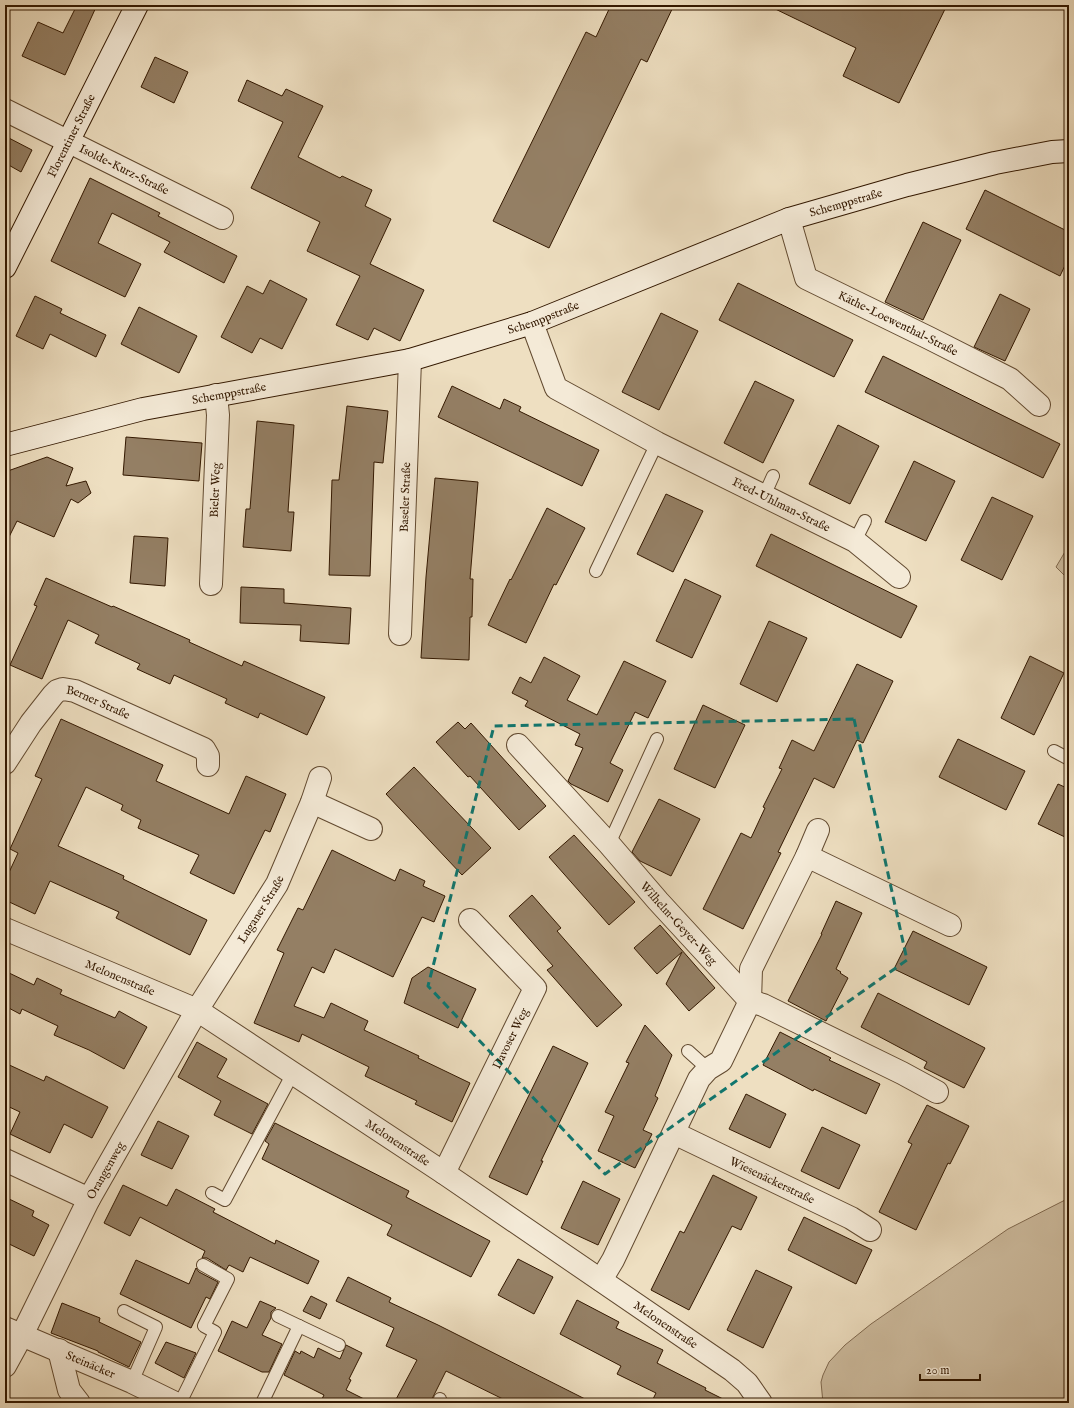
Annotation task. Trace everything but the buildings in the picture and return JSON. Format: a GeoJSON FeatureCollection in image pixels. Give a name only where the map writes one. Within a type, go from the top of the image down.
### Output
{"type":"FeatureCollection","features":[{"type":"Feature","properties":{"kind":"street","name":"Florentiner Straße"},"geometry":{"type":"LineString","coordinates":[[5,266],[137,5]]}},
{"type":"Feature","properties":{"kind":"street","name":"Isolde-Kurz-Straße"},"geometry":{"type":"LineString","coordinates":[[5,110],[222,218]]}},
{"type":"Feature","properties":{"kind":"street","name":"Schemppstraße"},"geometry":{"type":"LineString","coordinates":[[5,445],[143,409],[410,360],[532,323],[789,219],[906,185],[995,163],[1052,152],[1069,151]]}},
{"type":"Feature","properties":{"kind":"street","name":"Käthe-Loewenthal-Straße"},"geometry":{"type":"LineString","coordinates":[[789,219],[806,278],[929,338],[1010,380],[1039,405]]}},
{"type":"Feature","properties":{"kind":"street","name":"Fred-Uhlman-Straße"},"geometry":{"type":"LineString","coordinates":[[532,323],[556,388],[657,443],[855,541],[899,577]]}},
{"type":"Feature","properties":{"kind":"street","name":"Baseler Straße"},"geometry":{"type":"LineString","coordinates":[[400,634],[410,360]]}},
{"type":"Feature","properties":{"kind":"street","name":"Bieler Weg"},"geometry":{"type":"LineString","coordinates":[[211,584],[218,415],[216,396]]}},
{"type":"Feature","properties":{"kind":"street","name":"Berner Straße"},"geometry":{"type":"LineString","coordinates":[[5,763],[46,703],[58,691],[63,689],[75,691],[204,749],[208,756],[208,764]]}},
{"type":"Feature","properties":{"kind":"street","name":"Wilhelm-Geyer-Weg"},"geometry":{"type":"LineString","coordinates":[[518,745],[750,1001]]}},
{"type":"Feature","properties":{"kind":"street","name":"Luganer Straße"},"geometry":{"type":"LineString","coordinates":[[197,1010],[277,884],[312,802],[320,778]]}},
{"type":"Feature","properties":{"kind":"street"},"geometry":{"type":"LineString","coordinates":[[312,802],[371,829]]}},
{"type":"Feature","properties":{"kind":"street"},"geometry":{"type":"LineString","coordinates":[[601,1280],[614,1260],[699,1079],[708,1069],[721,1061],[750,1001],[750,969],[807,856],[818,830]]}},
{"type":"Feature","properties":{"kind":"street"},"geometry":{"type":"LineString","coordinates":[[807,856],[950,925]]}},
{"type":"Feature","properties":{"kind":"street","name":"Davoser Weg"},"geometry":{"type":"LineString","coordinates":[[444,1173],[535,988],[470,920]]}},
{"type":"Feature","properties":{"kind":"street","name":"Melonenstraße"},"geometry":{"type":"LineString","coordinates":[[5,929],[197,1010],[444,1173],[732,1370],[747,1383],[761,1403]]}},
{"type":"Feature","properties":{"kind":"street"},"geometry":{"type":"LineString","coordinates":[[750,1001],[763,1005],[902,1072],[937,1092]]}},
{"type":"Feature","properties":{"kind":"street","name":"Orangenweg"},"geometry":{"type":"LineString","coordinates":[[5,1366],[13,1331],[197,1010]]}},
{"type":"Feature","properties":{"kind":"street","name":"Wiesenäckerstraße"},"geometry":{"type":"LineString","coordinates":[[674,1133],[852,1218],[870,1230]]}},
{"type":"Feature","properties":{"kind":"street"},"geometry":{"type":"LineString","coordinates":[[5,1160],[89,1199]]}},
{"type":"Feature","properties":{"kind":"street","name":"Steinäcker"},"geometry":{"type":"LineString","coordinates":[[13,1331],[132,1382],[175,1403]]}},
{"type":"Feature","properties":{"kind":"street"},"geometry":{"type":"LineString","coordinates":[[59,1350],[69,1390],[79,1403]]}},
{"type":"Feature","properties":{"kind":"lane"},"geometry":{"type":"LineString","coordinates":[[596,571],[657,443]]}},
{"type":"Feature","properties":{"kind":"lane"},"geometry":{"type":"LineString","coordinates":[[764,496],[773,476]]}},
{"type":"Feature","properties":{"kind":"lane"},"geometry":{"type":"LineString","coordinates":[[855,541],[865,521]]}},
{"type":"Feature","properties":{"kind":"lane"},"geometry":{"type":"LineString","coordinates":[[609,844],[657,739]]}},
{"type":"Feature","properties":{"kind":"lane"},"geometry":{"type":"LineString","coordinates":[[1054,751],[1069,759]]}},
{"type":"Feature","properties":{"kind":"lane"},"geometry":{"type":"LineString","coordinates":[[688,1051],[708,1069]]}},
{"type":"Feature","properties":{"kind":"lane"},"geometry":{"type":"LineString","coordinates":[[212,1193],[225,1200],[293,1073]]}},
{"type":"Feature","properties":{"kind":"lane"},"geometry":{"type":"LineString","coordinates":[[180,1403],[215,1332],[204,1326],[228,1279],[203,1266]]}},
{"type":"Feature","properties":{"kind":"lane"},"geometry":{"type":"LineString","coordinates":[[124,1311],[156,1327],[132,1382]]}},
{"type":"Feature","properties":{"kind":"lane"},"geometry":{"type":"LineString","coordinates":[[278,1316],[339,1345]]}},
{"type":"Feature","properties":{"kind":"lane"},"geometry":{"type":"LineString","coordinates":[[262,1403],[299,1326]]}},
{"type":"Feature","properties":{"kind":"highlighted area"},"geometry":{"type":"Polygon","coordinates":[[[854,719],[907,960],[605,1174],[428,986],[494,726],[854,719]]]}},
{"type":"Feature","properties":{"kind":"shaded area"},"geometry":{"type":"Polygon","coordinates":[[[1069,545],[1069,580],[1056,567],[1069,545]]]}},
{"type":"Feature","properties":{"kind":"shaded area"},"geometry":{"type":"Polygon","coordinates":[[[1069,1198],[1069,1403],[823,1403],[821,1382],[823,1375],[829,1362],[845,1345],[871,1324],[1008,1229],[1069,1198]]]}}]}
